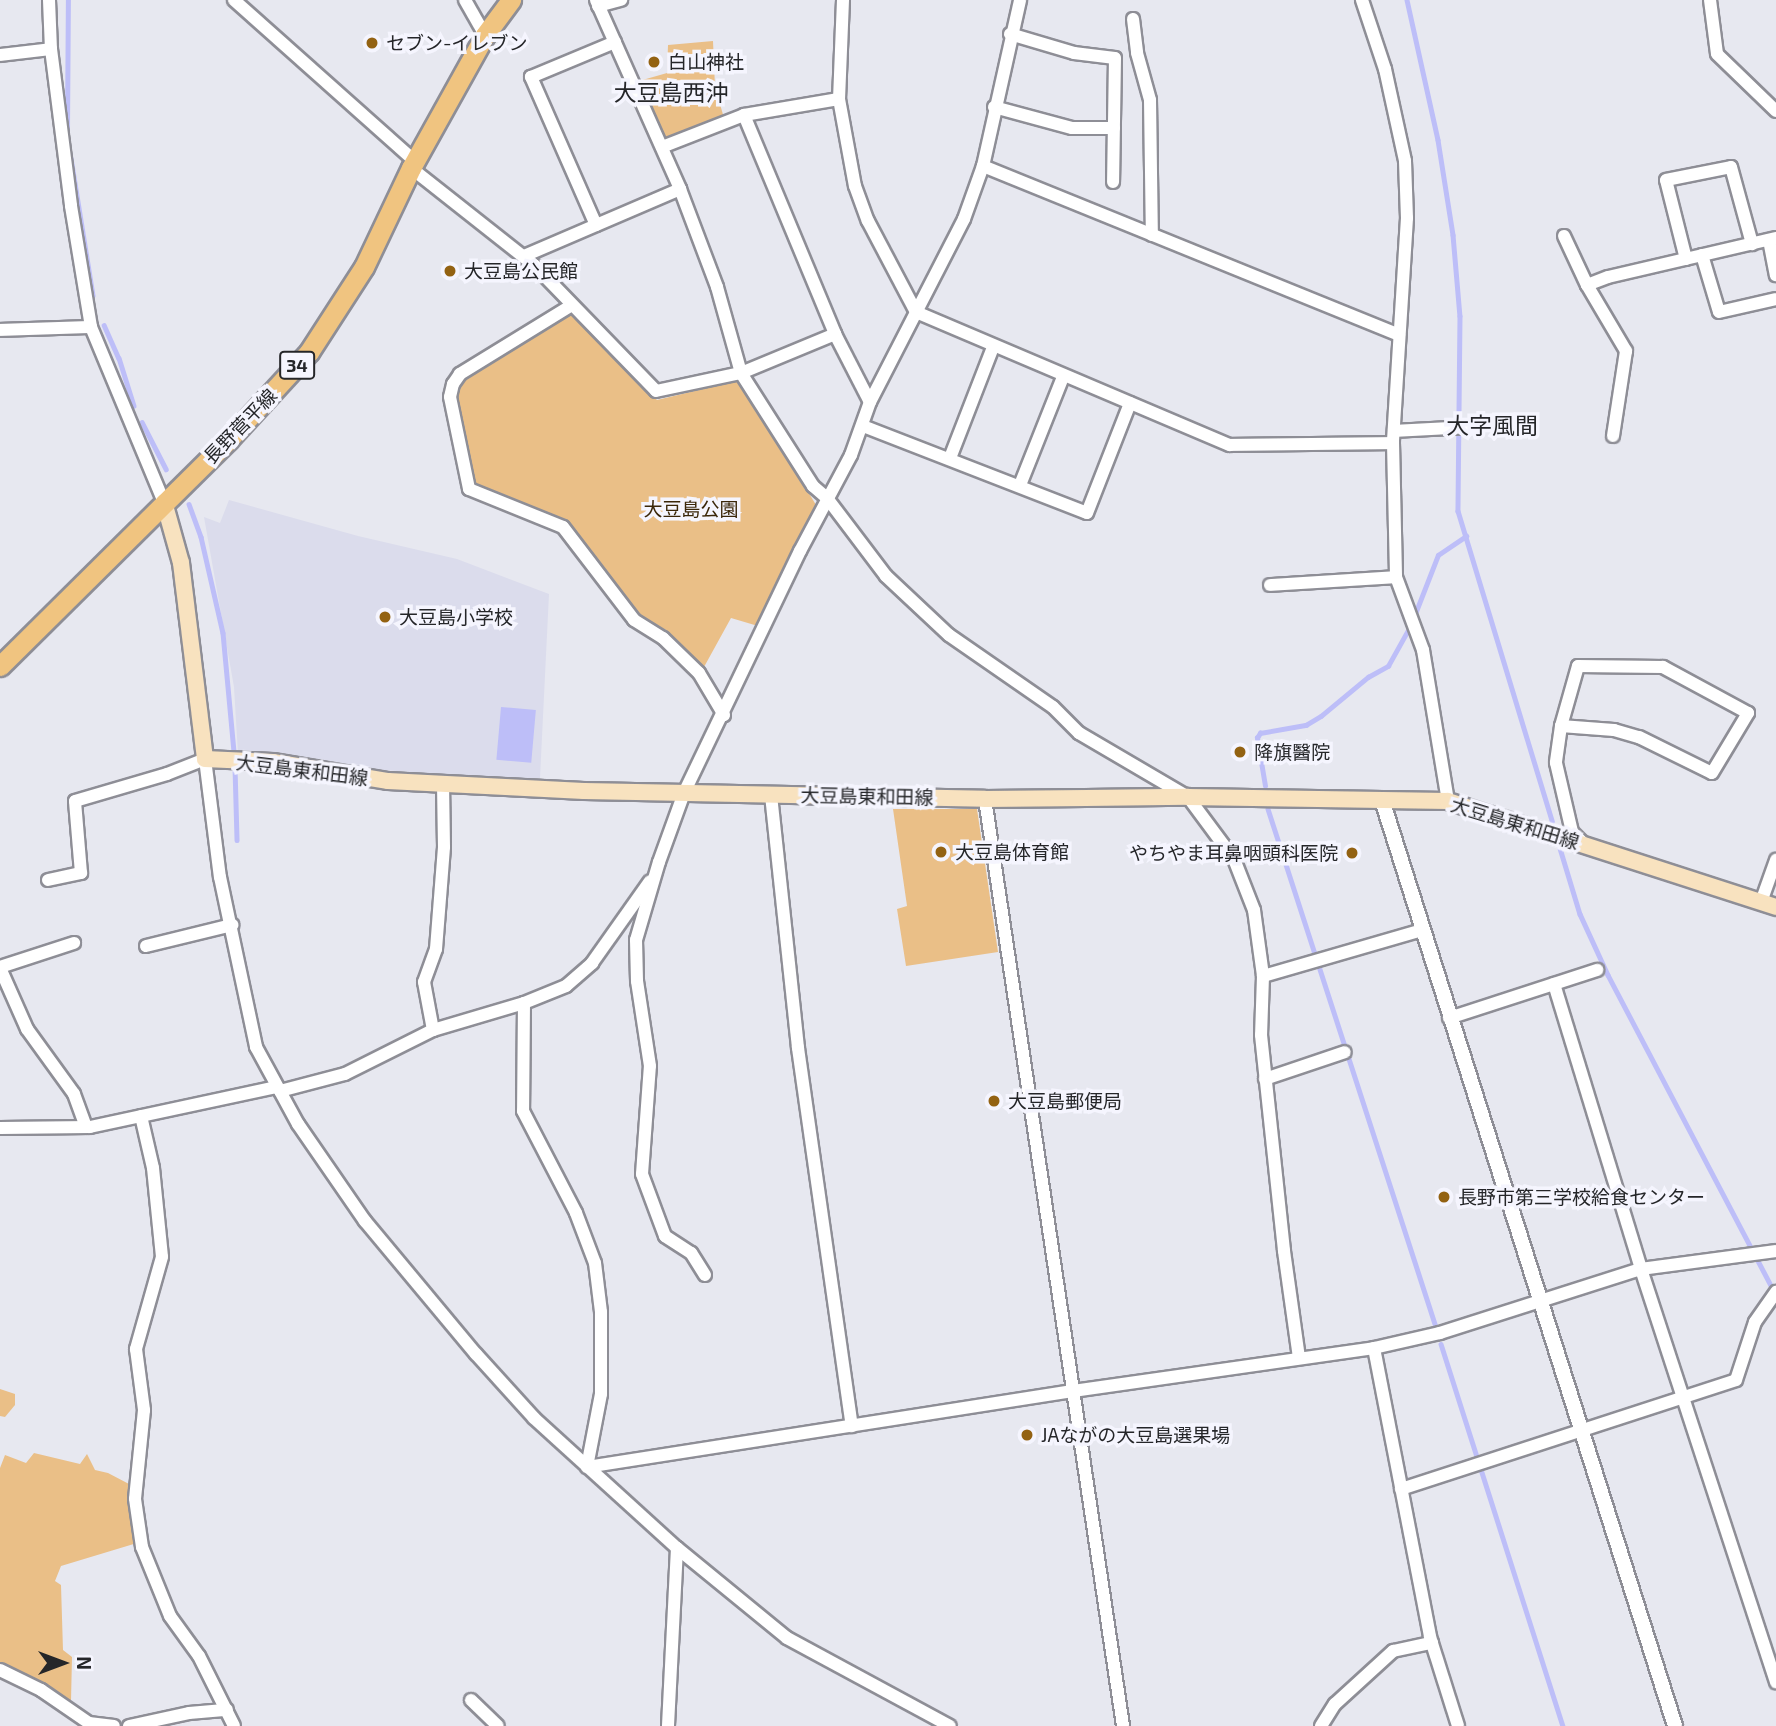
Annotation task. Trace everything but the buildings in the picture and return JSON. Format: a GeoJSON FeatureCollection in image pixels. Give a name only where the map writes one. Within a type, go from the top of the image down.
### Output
{"type":"FeatureCollection","features":[{"type":"Feature","properties":{"kind":"main road","name":"長野菅平線"},"geometry":{"type":"LineString","coordinates":[[0,666],[54,616],[309,352],[364,267],[413,164],[485,35],[511,0]]}},
{"type":"Feature","properties":{"kind":"main road"},"geometry":{"type":"LineString","coordinates":[[164,502],[181,563],[205,759]]}},
{"type":"Feature","properties":{"kind":"main road","name":"大豆島東和田線"},"geometry":{"type":"LineString","coordinates":[[205,759],[273,762],[388,781],[443,785],[985,799],[1188,797],[1448,801],[1769,905]]}},
{"type":"Feature","properties":{"kind":"street"},"geometry":{"type":"LineString","coordinates":[[49,0],[51,50],[90,327],[164,502]]}},
{"type":"Feature","properties":{"kind":"street"},"geometry":{"type":"LineString","coordinates":[[234,0],[413,164],[524,256],[656,391],[741,373],[835,334]]}},
{"type":"Feature","properties":{"kind":"street"},"geometry":{"type":"LineString","coordinates":[[465,0],[485,35]]}},
{"type":"Feature","properties":{"kind":"street"},"geometry":{"type":"LineString","coordinates":[[621,0],[597,3],[680,189],[717,287],[741,373],[813,486],[827,498],[886,576],[949,635],[1053,707],[1080,733],[1188,797],[1234,859],[1254,910],[1263,976],[1261,1035],[1265,1079],[1299,1358]]}},
{"type":"Feature","properties":{"kind":"street"},"geometry":{"type":"LineString","coordinates":[[844,0],[839,99],[855,186],[879,244],[916,312],[1063,377],[1230,445],[1393,437],[1463,427]]}},
{"type":"Feature","properties":{"kind":"street"},"geometry":{"type":"LineString","coordinates":[[705,1275],[691,1253],[665,1236],[642,1174],[650,1066],[637,981],[636,940],[684,793],[863,426],[870,402],[964,219],[983,166],[1010,34],[1020,0]]}},
{"type":"Feature","properties":{"kind":"street"},"geometry":{"type":"LineString","coordinates":[[1362,0],[1385,69],[1405,162],[1407,218],[1393,437],[1396,577],[1423,650],[1448,801]]}},
{"type":"Feature","properties":{"kind":"street"},"geometry":{"type":"LineString","coordinates":[[1710,0],[1717,54],[1776,111]]}},
{"type":"Feature","properties":{"kind":"street"},"geometry":{"type":"LineString","coordinates":[[1133,19],[1137,53],[1150,100],[1152,235]]}},
{"type":"Feature","properties":{"kind":"street"},"geometry":{"type":"LineString","coordinates":[[1010,34],[1074,53],[1115,58],[1113,183]]}},
{"type":"Feature","properties":{"kind":"street"},"geometry":{"type":"LineString","coordinates":[[596,225],[531,77],[615,42]]}},
{"type":"Feature","properties":{"kind":"street"},"geometry":{"type":"LineString","coordinates":[[0,55],[51,50]]}},
{"type":"Feature","properties":{"kind":"street"},"geometry":{"type":"LineString","coordinates":[[662,147],[744,115],[839,99]]}},
{"type":"Feature","properties":{"kind":"street"},"geometry":{"type":"LineString","coordinates":[[994,107],[1072,128],[1114,128]]}},
{"type":"Feature","properties":{"kind":"street"},"geometry":{"type":"LineString","coordinates":[[744,115],[835,334],[870,402]]}},
{"type":"Feature","properties":{"kind":"street"},"geometry":{"type":"LineString","coordinates":[[983,166],[1399,335]]}},
{"type":"Feature","properties":{"kind":"street"},"geometry":{"type":"LineString","coordinates":[[1686,259],[1666,180],[1731,167],[1752,244]]}},
{"type":"Feature","properties":{"kind":"street"},"geometry":{"type":"LineString","coordinates":[[524,256],[680,189]]}},
{"type":"Feature","properties":{"kind":"street"},"geometry":{"type":"LineString","coordinates":[[1564,236],[1587,285],[1626,351],[1613,436]]}},
{"type":"Feature","properties":{"kind":"street"},"geometry":{"type":"LineString","coordinates":[[1587,285],[1608,277],[1773,239],[1776,275]]}},
{"type":"Feature","properties":{"kind":"street"},"geometry":{"type":"LineString","coordinates":[[1702,255],[1718,312],[1776,299]]}},
{"type":"Feature","properties":{"kind":"street"},"geometry":{"type":"LineString","coordinates":[[572,305],[460,374],[453,384],[450,397],[469,489],[563,527],[634,620],[663,638],[699,673],[724,715]]}},
{"type":"Feature","properties":{"kind":"street"},"geometry":{"type":"LineString","coordinates":[[0,330],[90,327]]}},
{"type":"Feature","properties":{"kind":"street"},"geometry":{"type":"LineString","coordinates":[[950,458],[993,347]]}},
{"type":"Feature","properties":{"kind":"street"},"geometry":{"type":"LineString","coordinates":[[1020,485],[1063,377]]}},
{"type":"Feature","properties":{"kind":"street"},"geometry":{"type":"LineString","coordinates":[[863,426],[1087,513],[1130,404]]}},
{"type":"Feature","properties":{"kind":"street"},"geometry":{"type":"LineString","coordinates":[[1270,585],[1396,577]]}},
{"type":"Feature","properties":{"kind":"street"},"geometry":{"type":"LineString","coordinates":[[1561,726],[1614,730],[1639,737],[1712,773],[1748,713],[1663,667],[1585,664],[1575,670],[1561,726],[1556,763],[1572,832],[1586,846]]}},
{"type":"Feature","properties":{"kind":"street"},"geometry":{"type":"LineString","coordinates":[[48,880],[81,873],[75,801],[167,774],[205,759],[220,877],[256,1047],[298,1124],[365,1221],[476,1354],[534,1418],[677,1548],[787,1638],[950,1726]]}},
{"type":"Feature","properties":{"kind":"street"},"geometry":{"type":"LineString","coordinates":[[433,1030],[424,982],[436,949],[444,847],[443,785]]}},
{"type":"Feature","properties":{"kind":"street"},"geometry":{"type":"LineString","coordinates":[[771,795],[798,1048],[852,1426]]}},
{"type":"Feature","properties":{"kind":"street"},"geometry":{"type":"LineString","coordinates":[[985,799],[1123,1726]]}},
{"type":"Feature","properties":{"kind":"street"},"geometry":{"type":"LineString","coordinates":[[1382,800],[1675,1726]]}},
{"type":"Feature","properties":{"kind":"street"},"geometry":{"type":"LineString","coordinates":[[1769,905],[1776,860]]}},
{"type":"Feature","properties":{"kind":"street"},"geometry":{"type":"LineString","coordinates":[[0,1128],[86,1127],[345,1074],[433,1030],[524,1003],[566,986],[592,963],[656,873]]}},
{"type":"Feature","properties":{"kind":"street"},"geometry":{"type":"LineString","coordinates":[[146,946],[232,925]]}},
{"type":"Feature","properties":{"kind":"street"},"geometry":{"type":"LineString","coordinates":[[1263,976],[1422,930]]}},
{"type":"Feature","properties":{"kind":"street"},"geometry":{"type":"LineString","coordinates":[[74,943],[0,967],[27,1029],[74,1094],[86,1127]]}},
{"type":"Feature","properties":{"kind":"street"},"geometry":{"type":"LineString","coordinates":[[1449,1018],[1597,970]]}},
{"type":"Feature","properties":{"kind":"street"},"geometry":{"type":"LineString","coordinates":[[1554,984],[1641,1269],[1685,1396],[1776,1682]]}},
{"type":"Feature","properties":{"kind":"street"},"geometry":{"type":"LineString","coordinates":[[524,1003],[523,1111],[576,1213],[595,1263],[601,1312],[601,1394],[587,1467]]}},
{"type":"Feature","properties":{"kind":"street"},"geometry":{"type":"LineString","coordinates":[[1265,1079],[1345,1052]]}},
{"type":"Feature","properties":{"kind":"street"},"geometry":{"type":"LineString","coordinates":[[141,1116],[153,1168],[162,1257],[136,1349],[144,1410],[136,1480],[142,1547],[170,1616],[199,1656],[234,1726]]}},
{"type":"Feature","properties":{"kind":"street"},"geometry":{"type":"LineString","coordinates":[[587,1467],[1073,1391],[1374,1348],[1440,1333],[1641,1269],[1752,1252],[1776,1251]]}},
{"type":"Feature","properties":{"kind":"street"},"geometry":{"type":"LineString","coordinates":[[1401,1489],[1736,1380],[1755,1322],[1774,1295]]}},
{"type":"Feature","properties":{"kind":"street"},"geometry":{"type":"LineString","coordinates":[[1374,1348],[1432,1643],[1458,1726]]}},
{"type":"Feature","properties":{"kind":"street"},"geometry":{"type":"LineString","coordinates":[[668,1726],[677,1548]]}},
{"type":"Feature","properties":{"kind":"street"},"geometry":{"type":"LineString","coordinates":[[1321,1726],[1335,1704],[1393,1651],[1432,1643]]}},
{"type":"Feature","properties":{"kind":"street"},"geometry":{"type":"LineString","coordinates":[[0,1670],[41,1690],[89,1724],[114,1726]]}},
{"type":"Feature","properties":{"kind":"street"},"geometry":{"type":"LineString","coordinates":[[471,1700],[498,1726]]}},
{"type":"Feature","properties":{"kind":"street"},"geometry":{"type":"LineString","coordinates":[[129,1726],[189,1713],[227,1710]]}},
{"type":"Feature","properties":{"kind":"street"},"geometry":{"type":"LineString","coordinates":[[71,1712],[74,1726]]}},
{"type":"Feature","properties":{"kind":"shaded area","name":"大豆島小学校"},"geometry":{"type":"Polygon","coordinates":[[[229,500],[358,536],[457,559],[549,594],[540,778],[489,778],[384,770],[238,754],[234,687],[204,517],[220,523],[229,500]]]}},
{"type":"Feature","properties":{"kind":"green space"},"geometry":{"type":"Polygon","coordinates":[[[713,41],[715,87],[724,118],[664,142],[639,81],[667,73],[668,45],[713,41]]]}},
{"type":"Feature","properties":{"kind":"green space","name":"大豆島公園"},"geometry":{"type":"Polygon","coordinates":[[[571,312],[657,400],[741,380],[816,505],[758,626],[731,618],[704,667],[666,630],[633,614],[564,523],[475,485],[469,474],[456,392],[459,381],[571,312]]]}},
{"type":"Feature","properties":{"kind":"green space","name":"大豆島体育館"},"geometry":{"type":"Polygon","coordinates":[[[893,809],[977,809],[998,952],[906,966],[897,909],[907,906],[893,809]]]}},
{"type":"Feature","properties":{"kind":"green space"},"geometry":{"type":"Polygon","coordinates":[[[0,1389],[15,1394],[15,1405],[5,1417],[0,1416],[0,1389]]]}},
{"type":"Feature","properties":{"kind":"green space"},"geometry":{"type":"Polygon","coordinates":[[[34,1453],[80,1464],[87,1454],[95,1470],[108,1473],[129,1484],[129,1512],[137,1543],[61,1566],[55,1581],[61,1585],[63,1650],[72,1657],[71,1701],[0,1664],[0,1468],[5,1455],[26,1463],[34,1453]]]}},
{"type":"Feature","properties":{"kind":"water"},"geometry":{"type":"Polygon","coordinates":[[[501,707],[536,710],[531,763],[496,760],[501,707]]]}},
{"type":"Feature","properties":{"kind":"waterway"},"geometry":{"type":"LineString","coordinates":[[67,129],[68,0]]}},
{"type":"Feature","properties":{"kind":"waterway"},"geometry":{"type":"LineString","coordinates":[[1407,0],[1438,140],[1453,235],[1460,316],[1458,511],[1552,821]]}},
{"type":"Feature","properties":{"kind":"waterway"},"geometry":{"type":"LineString","coordinates":[[71,158],[93,295]]}},
{"type":"Feature","properties":{"kind":"waterway"},"geometry":{"type":"LineString","coordinates":[[104,325],[119,358],[134,406]]}},
{"type":"Feature","properties":{"kind":"waterway"},"geometry":{"type":"LineString","coordinates":[[142,422],[166,469]]}},
{"type":"Feature","properties":{"kind":"waterway"},"geometry":{"type":"LineString","coordinates":[[189,504],[201,537],[223,633],[234,752]]}},
{"type":"Feature","properties":{"kind":"waterway"},"geometry":{"type":"LineString","coordinates":[[1415,614],[1438,555],[1466,536]]}},
{"type":"Feature","properties":{"kind":"waterway"},"geometry":{"type":"LineString","coordinates":[[1265,786],[1257,738],[1260,733],[1306,725],[1321,716],[1368,677],[1388,666],[1408,630]]}},
{"type":"Feature","properties":{"kind":"waterway"},"geometry":{"type":"LineString","coordinates":[[235,767],[237,840]]}},
{"type":"Feature","properties":{"kind":"waterway"},"geometry":{"type":"LineString","coordinates":[[1268,809],[1436,1327]]}},
{"type":"Feature","properties":{"kind":"waterway"},"geometry":{"type":"LineString","coordinates":[[1559,845],[1580,914],[1608,975],[1774,1291]]}},
{"type":"Feature","properties":{"kind":"waterway"},"geometry":{"type":"LineString","coordinates":[[1441,1344],[1563,1726]]}},
{"type":"Feature","properties":{"kind":"place","name":"セブン-イレブン"},"geometry":{"type":"Point","coordinates":[372,43]}},
{"type":"Feature","properties":{"kind":"place","name":"白山神社"},"geometry":{"type":"Point","coordinates":[654,62]}},
{"type":"Feature","properties":{"kind":"place","name":"大豆島公民館"},"geometry":{"type":"Point","coordinates":[450,271]}},
{"type":"Feature","properties":{"kind":"place","name":"大豆島小学校"},"geometry":{"type":"Point","coordinates":[385,617]}},
{"type":"Feature","properties":{"kind":"place","name":"降旗醫院"},"geometry":{"type":"Point","coordinates":[1240,752]}},
{"type":"Feature","properties":{"kind":"place","name":"大豆島体育館"},"geometry":{"type":"Point","coordinates":[941,852]}},
{"type":"Feature","properties":{"kind":"place","name":"やちやま耳鼻咽頭科医院"},"geometry":{"type":"Point","coordinates":[1352,853]}},
{"type":"Feature","properties":{"kind":"place","name":"大豆島郵便局"},"geometry":{"type":"Point","coordinates":[994,1101]}},
{"type":"Feature","properties":{"kind":"place","name":"長野市第三学校給食センター"},"geometry":{"type":"Point","coordinates":[1444,1197]}},
{"type":"Feature","properties":{"kind":"place","name":"JAながの大豆島選果場"},"geometry":{"type":"Point","coordinates":[1027,1435]}},
{"type":"Feature","properties":{"kind":"district","name":"大豆島西沖"},"geometry":{"type":"Point","coordinates":[671,92]}},
{"type":"Feature","properties":{"kind":"district","name":"大字風間"},"geometry":{"type":"Point","coordinates":[1492,425]}}]}
